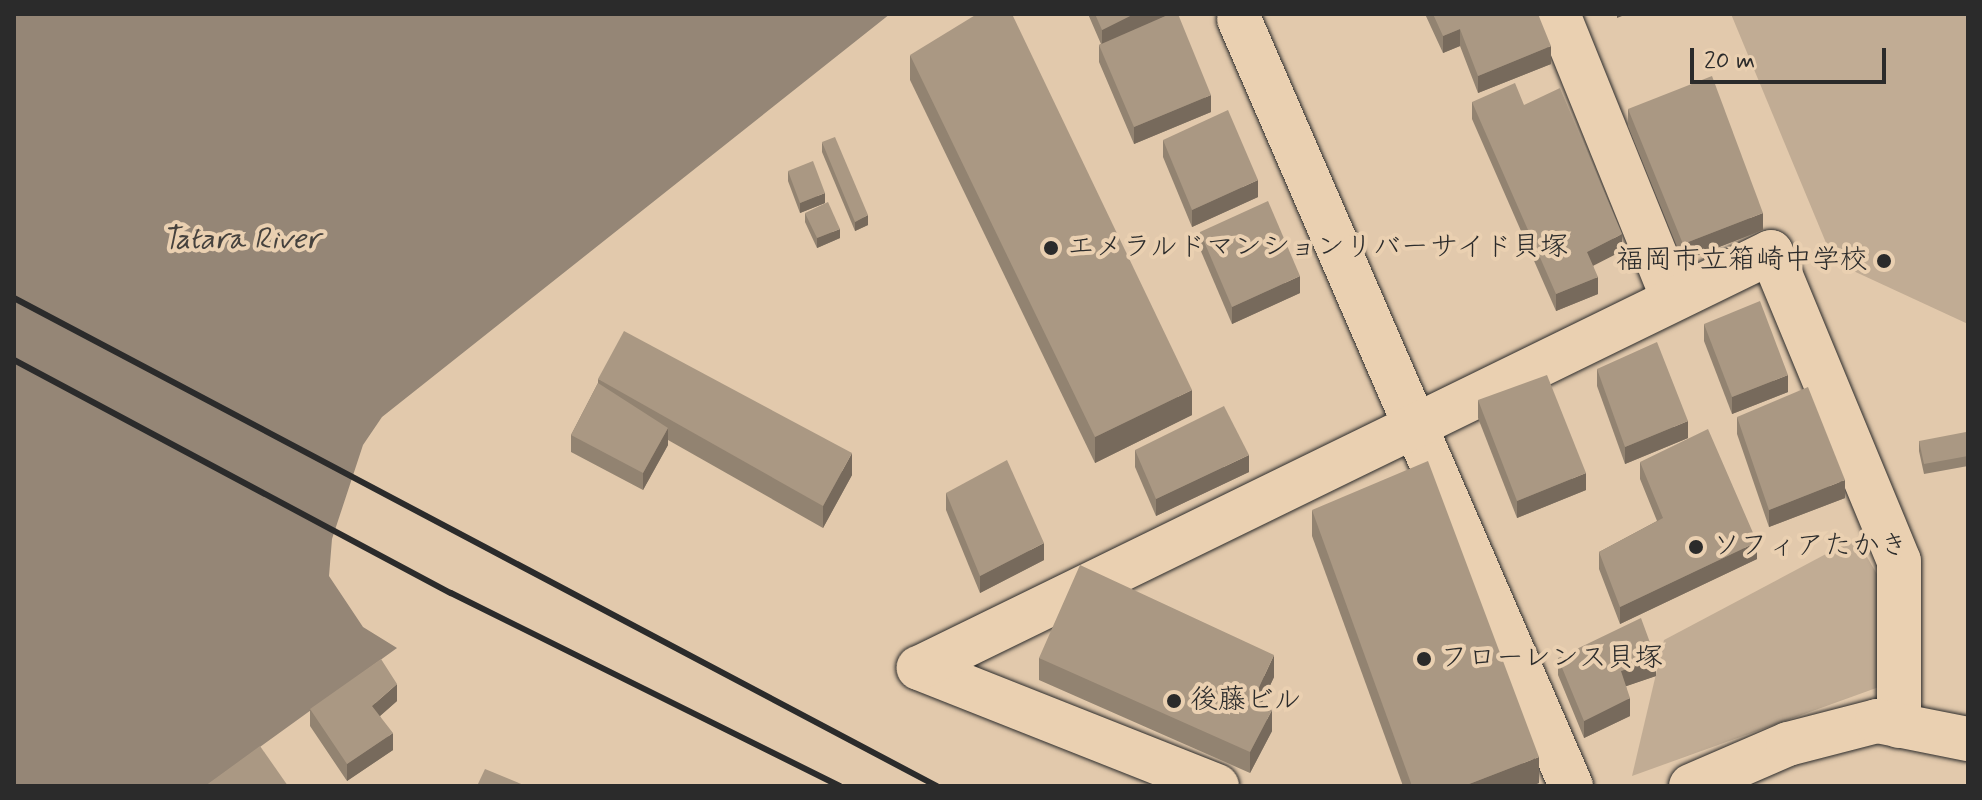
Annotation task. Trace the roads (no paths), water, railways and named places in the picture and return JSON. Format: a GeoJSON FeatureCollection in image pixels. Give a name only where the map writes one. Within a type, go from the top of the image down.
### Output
{"type":"FeatureCollection","features":[{"type":"Feature","properties":{"kind":"street"},"geometry":{"type":"LineString","coordinates":[[1558,14],[1673,298]]}},
{"type":"Feature","properties":{"kind":"street"},"geometry":{"type":"LineString","coordinates":[[1239,19],[1571,786]]}},
{"type":"Feature","properties":{"kind":"street"},"geometry":{"type":"LineString","coordinates":[[1217,786],[919,668],[1414,420],[1771,252],[1899,561],[1899,726]]}},
{"type":"Feature","properties":{"kind":"street"},"geometry":{"type":"LineString","coordinates":[[1691,786],[1788,744],[1877,721],[1968,739]]}},
{"type":"Feature","properties":{"kind":"water","name":"Tatara River"},"geometry":{"type":"Polygon","coordinates":[[[14,14],[890,14],[382,417],[363,445],[332,539],[329,576],[363,627],[397,648],[206,786],[14,786],[14,14]]]}},
{"type":"Feature","properties":{"kind":"railway"},"geometry":{"type":"LineString","coordinates":[[14,298],[937,786]]}},
{"type":"Feature","properties":{"kind":"railway"},"geometry":{"type":"LineString","coordinates":[[14,360],[451,593],[840,786]]}},
{"type":"Feature","properties":{"kind":"place","name":"エメラルドマンションリバーサイド貝塚"},"geometry":{"type":"Point","coordinates":[1051,248]}},
{"type":"Feature","properties":{"kind":"place","name":"福岡市立箱崎中学校"},"geometry":{"type":"Point","coordinates":[1884,261]}},
{"type":"Feature","properties":{"kind":"place","name":"ソフィアたかき"},"geometry":{"type":"Point","coordinates":[1696,547]}},
{"type":"Feature","properties":{"kind":"place","name":"フローレンス貝塚"},"geometry":{"type":"Point","coordinates":[1424,659]}},
{"type":"Feature","properties":{"kind":"place","name":"後藤ビル"},"geometry":{"type":"Point","coordinates":[1174,701]}}]}
